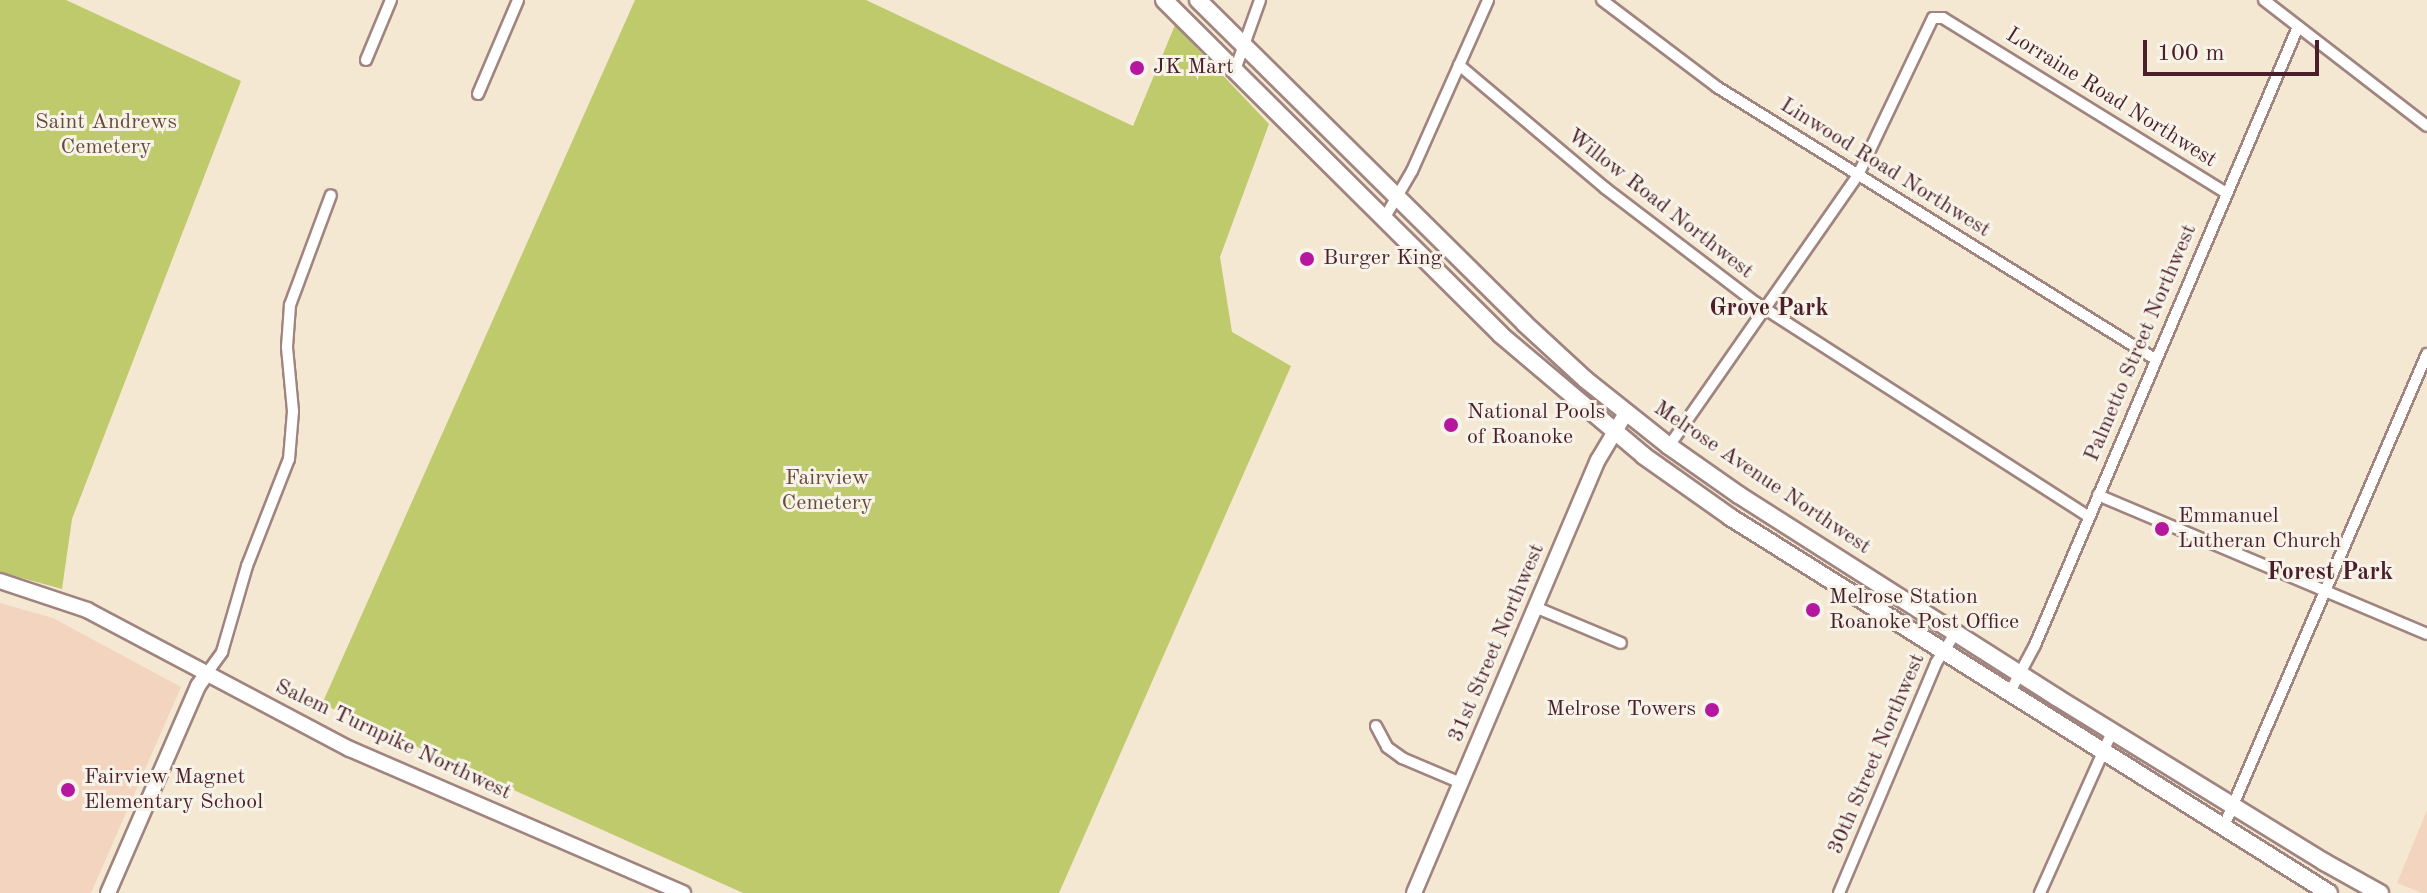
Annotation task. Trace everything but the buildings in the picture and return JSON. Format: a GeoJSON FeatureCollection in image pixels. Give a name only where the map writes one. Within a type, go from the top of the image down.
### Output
{"type":"FeatureCollection","features":[{"type":"Feature","properties":{"kind":"main road","name":"Melrose Avenue Northwest"},"geometry":{"type":"LineString","coordinates":[[1164,0],[1501,335],[1613,432],[1720,511],[2329,893]]}},
{"type":"Feature","properties":{"kind":"main road","name":"Melrose Avenue Northwest"},"geometry":{"type":"LineString","coordinates":[[1198,0],[1524,323],[1626,413],[1669,446],[2112,732],[2232,807],[2380,893]]}},
{"type":"Feature","properties":{"kind":"street"},"geometry":{"type":"LineString","coordinates":[[366,60],[391,0]]}},
{"type":"Feature","properties":{"kind":"street"},"geometry":{"type":"LineString","coordinates":[[478,94],[518,0]]}},
{"type":"Feature","properties":{"kind":"street"},"geometry":{"type":"LineString","coordinates":[[1235,70],[1260,0]]}},
{"type":"Feature","properties":{"kind":"street"},"geometry":{"type":"LineString","coordinates":[[1385,217],[1398,197],[1488,0]]}},
{"type":"Feature","properties":{"kind":"street","name":"Linwood Road Northwest"},"geometry":{"type":"LineString","coordinates":[[1602,0],[1698,75],[2155,359]]}},
{"type":"Feature","properties":{"kind":"street"},"geometry":{"type":"LineString","coordinates":[[2264,0],[2427,126]]}},
{"type":"Feature","properties":{"kind":"street","name":"Lorraine Road Northwest"},"geometry":{"type":"LineString","coordinates":[[1858,175],[1933,18],[1943,18],[2226,193]]}},
{"type":"Feature","properties":{"kind":"street","name":"Palmetto Street Northwest"},"geometry":{"type":"LineString","coordinates":[[2010,692],[2089,517],[2298,27]]}},
{"type":"Feature","properties":{"kind":"street","name":"Willow Road Northwest"},"geometry":{"type":"LineString","coordinates":[[1459,65],[1605,188],[1763,308],[2089,517]]}},
{"type":"Feature","properties":{"kind":"street"},"geometry":{"type":"LineString","coordinates":[[1669,446],[1858,175]]}},
{"type":"Feature","properties":{"kind":"street"},"geometry":{"type":"LineString","coordinates":[[108,893],[198,686],[222,652],[247,566],[289,459],[293,411],[287,347],[290,305],[331,195]]}},
{"type":"Feature","properties":{"kind":"street"},"geometry":{"type":"LineString","coordinates":[[2224,826],[2427,354]]}},
{"type":"Feature","properties":{"kind":"street","name":"31st Street Northwest"},"geometry":{"type":"LineString","coordinates":[[1414,893],[1598,460],[1626,413]]}},
{"type":"Feature","properties":{"kind":"street"},"geometry":{"type":"LineString","coordinates":[[2098,495],[2427,634]]}},
{"type":"Feature","properties":{"kind":"street","name":"Salem Turnpike Northwest"},"geometry":{"type":"LineString","coordinates":[[0,581],[87,610],[350,749],[683,893]]}},
{"type":"Feature","properties":{"kind":"street"},"geometry":{"type":"LineString","coordinates":[[1535,607],[1621,643]]}},
{"type":"Feature","properties":{"kind":"street","name":"30th Street Northwest"},"geometry":{"type":"LineString","coordinates":[[1839,893],[1943,651],[1956,632]]}},
{"type":"Feature","properties":{"kind":"street"},"geometry":{"type":"LineString","coordinates":[[1376,726],[1387,747],[1402,758],[1461,783]]}},
{"type":"Feature","properties":{"kind":"street"},"geometry":{"type":"LineString","coordinates":[[2040,893],[2112,732]]}},
{"type":"Feature","properties":{"kind":"shaded area","name":"Fairview Magnet Elementary School"},"geometry":{"type":"Polygon","coordinates":[[[0,603],[53,618],[181,687],[91,893],[0,893],[0,603]]]}},
{"type":"Feature","properties":{"kind":"shaded area"},"geometry":{"type":"Polygon","coordinates":[[[2427,810],[2427,893],[2422,893],[2397,883],[2427,810]]]}},
{"type":"Feature","properties":{"kind":"green space","name":"Saint Andrews Cemetery"},"geometry":{"type":"Polygon","coordinates":[[[0,0],[66,0],[241,81],[72,519],[62,589],[0,572],[0,0]]]}},
{"type":"Feature","properties":{"kind":"green space","name":"Fairview Cemetery"},"geometry":{"type":"Polygon","coordinates":[[[635,0],[866,0],[1133,126],[1175,25],[1269,124],[1220,257],[1232,332],[1291,366],[1059,893],[743,893],[322,704],[635,0]]]}},
{"type":"Feature","properties":{"kind":"place","name":"JK Mart"},"geometry":{"type":"Point","coordinates":[1137,68]}},
{"type":"Feature","properties":{"kind":"place","name":"Burger King"},"geometry":{"type":"Point","coordinates":[1307,259]}},
{"type":"Feature","properties":{"kind":"place","name":"National Pools of Roanoke"},"geometry":{"type":"Point","coordinates":[1451,425]}},
{"type":"Feature","properties":{"kind":"place","name":"Emmanuel Lutheran Church"},"geometry":{"type":"Point","coordinates":[2162,529]}},
{"type":"Feature","properties":{"kind":"place","name":"Melrose Station Roanoke Post Office"},"geometry":{"type":"Point","coordinates":[1813,610]}},
{"type":"Feature","properties":{"kind":"place","name":"Melrose Towers"},"geometry":{"type":"Point","coordinates":[1712,710]}},
{"type":"Feature","properties":{"kind":"place","name":"Fairview Magnet Elementary School"},"geometry":{"type":"Point","coordinates":[68,790]}},
{"type":"Feature","properties":{"kind":"district","name":"Grove Park"},"geometry":{"type":"Point","coordinates":[1769,310]}},
{"type":"Feature","properties":{"kind":"district","name":"Forest Park"},"geometry":{"type":"Point","coordinates":[2330,574]}}]}
